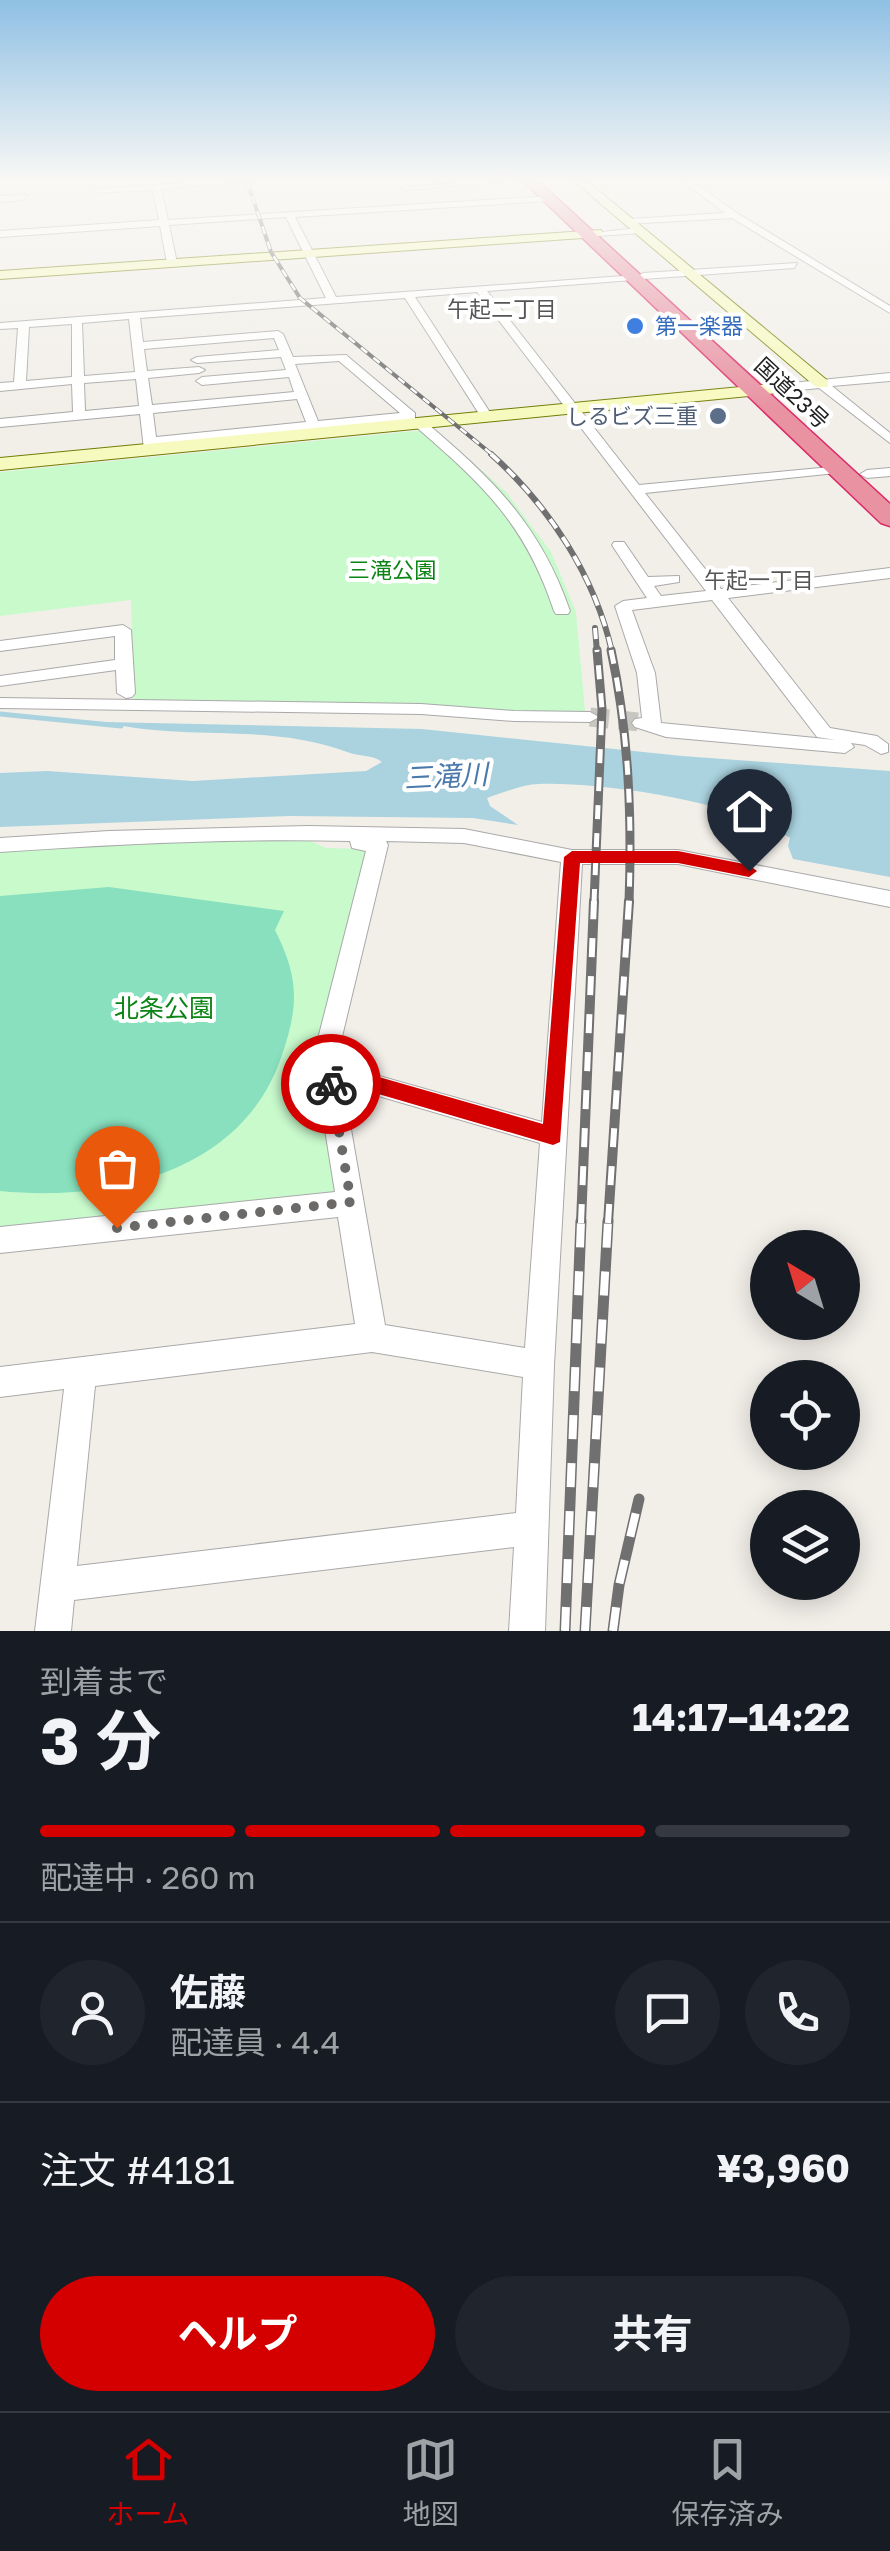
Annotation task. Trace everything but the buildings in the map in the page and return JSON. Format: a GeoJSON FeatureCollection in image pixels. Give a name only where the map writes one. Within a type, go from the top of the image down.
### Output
{"type":"FeatureCollection","features":[{"type":"Feature","properties":{"kind":"highway","name":"国道23号"},"geometry":{"type":"LineString","coordinates":[[617,257],[762,390],[890,495]]}},
{"type":"Feature","properties":{"kind":"highway","name":"国道23号"},"geometry":{"type":"LineString","coordinates":[[762,390],[836,469],[890,518]]}},
{"type":"Feature","properties":{"kind":"street"},"geometry":{"type":"LineString","coordinates":[[171,257],[172,263]]}},
{"type":"Feature","properties":{"kind":"street"},"geometry":{"type":"LineString","coordinates":[[0,275],[262,257]]}},
{"type":"Feature","properties":{"kind":"street"},"geometry":{"type":"LineString","coordinates":[[311,257],[332,300]]}},
{"type":"Feature","properties":{"kind":"street"},"geometry":{"type":"LineString","coordinates":[[670,257],[890,439]]}},
{"type":"Feature","properties":{"kind":"street"},"geometry":{"type":"LineString","coordinates":[[803,257],[890,310]]}},
{"type":"Feature","properties":{"kind":"street"},"geometry":{"type":"LineString","coordinates":[[0,326],[794,265]]}},
{"type":"Feature","properties":{"kind":"street"},"geometry":{"type":"LineString","coordinates":[[480,288],[824,733],[870,740],[886,748]]}},
{"type":"Feature","properties":{"kind":"street"},"geometry":{"type":"LineString","coordinates":[[408,294],[487,417]]}},
{"type":"Feature","properties":{"kind":"street"},"geometry":{"type":"LineString","coordinates":[[231,308],[240,337]]}},
{"type":"Feature","properties":{"kind":"street"},"geometry":{"type":"LineString","coordinates":[[181,312],[208,404]]}},
{"type":"Feature","properties":{"kind":"street"},"geometry":{"type":"LineString","coordinates":[[134,316],[151,445]]}},
{"type":"Feature","properties":{"kind":"street"},"geometry":{"type":"LineString","coordinates":[[77,320],[79,416]]}},
{"type":"Feature","properties":{"kind":"street"},"geometry":{"type":"LineString","coordinates":[[20,386],[24,324]]}},
{"type":"Feature","properties":{"kind":"street"},"geometry":{"type":"LineString","coordinates":[[138,346],[278,334],[314,429]]}},
{"type":"Feature","properties":{"kind":"street"},"geometry":{"type":"LineString","coordinates":[[0,387],[342,357],[411,416],[0,464]]}},
{"type":"Feature","properties":{"kind":"street"},"geometry":{"type":"LineString","coordinates":[[199,370],[289,362]]}},
{"type":"Feature","properties":{"kind":"street"},"geometry":{"type":"LineString","coordinates":[[314,429],[487,417],[890,377]]}},
{"type":"Feature","properties":{"kind":"street"},"geometry":{"type":"LineString","coordinates":[[0,423],[301,395]]}},
{"type":"Feature","properties":{"kind":"street"},"geometry":{"type":"LineString","coordinates":[[418,423],[480,475],[519,517],[548,566],[562,612]]}},
{"type":"Feature","properties":{"kind":"street"},"geometry":{"type":"LineString","coordinates":[[636,490],[836,469]]}},
{"type":"Feature","properties":{"kind":"street"},"geometry":{"type":"LineString","coordinates":[[867,474],[890,472]]}},
{"type":"Feature","properties":{"kind":"street"},"geometry":{"type":"LineString","coordinates":[[618,545],[658,602]]}},
{"type":"Feature","properties":{"kind":"street"},"geometry":{"type":"LineString","coordinates":[[886,748],[817,746],[666,732],[646,724],[646,673],[623,606],[890,573]]}},
{"type":"Feature","properties":{"kind":"street"},"geometry":{"type":"LineString","coordinates":[[644,582],[673,578]]}},
{"type":"Feature","properties":{"kind":"street"},"geometry":{"type":"LineString","coordinates":[[0,646],[122,630],[126,692]]}},
{"type":"Feature","properties":{"kind":"street"},"geometry":{"type":"LineString","coordinates":[[0,681],[124,664]]}},
{"type":"Feature","properties":{"kind":"street"},"geometry":{"type":"LineString","coordinates":[[0,703],[590,717]]}},
{"type":"Feature","properties":{"kind":"street"},"geometry":{"type":"LineString","coordinates":[[308,833],[333,842],[378,845],[321,1074],[330,1081],[372,1337]]}},
{"type":"Feature","properties":{"kind":"street"},"geometry":{"type":"LineString","coordinates":[[0,846],[108,838],[308,833],[464,836],[572,857],[678,857],[890,899]]}},
{"type":"Feature","properties":{"kind":"street"},"geometry":{"type":"LineString","coordinates":[[527,1631],[538,1365],[572,857]]}},
{"type":"Feature","properties":{"kind":"street"},"geometry":{"type":"LineString","coordinates":[[330,1081],[351,1078],[553,1136]]}},
{"type":"Feature","properties":{"kind":"street"},"geometry":{"type":"LineString","coordinates":[[0,1240],[351,1202]]}},
{"type":"Feature","properties":{"kind":"street"},"geometry":{"type":"LineString","coordinates":[[0,1382],[372,1337],[538,1365]]}},
{"type":"Feature","properties":{"kind":"street"},"geometry":{"type":"LineString","coordinates":[[53,1631],[81,1372]]}},
{"type":"Feature","properties":{"kind":"street"},"geometry":{"type":"LineString","coordinates":[[58,1584],[531,1528]]}},
{"type":"Feature","properties":{"kind":"green space","name":"三滝公園"},"geometry":{"type":"Polygon","coordinates":[[[435,429],[506,492],[551,552],[576,612],[585,711],[512,713],[134,700],[131,600],[0,616],[0,472],[435,429]]]}},
{"type":"Feature","properties":{"kind":"green space","name":"北条公園"},"geometry":{"type":"Polygon","coordinates":[[[304,838],[326,848],[369,849],[313,1090],[326,1106],[341,1193],[0,1230],[0,852],[101,843],[304,838]]]}},
{"type":"Feature","properties":{"kind":"green space","name":"北条公園"},"geometry":{"type":"Polygon","coordinates":[[[109,887],[284,911],[275,930],[289,963],[294,1006],[282,1055],[263,1095],[237,1128],[205,1153],[168,1171],[127,1184],[85,1191],[0,1191],[0,896],[109,887]]]}},
{"type":"Feature","properties":{"kind":"water","name":"三滝川"},"geometry":{"type":"Polygon","coordinates":[[[104,722],[422,729],[682,756],[890,771],[890,877],[793,859],[788,846],[790,838],[738,814],[669,797],[567,784],[526,785],[487,798],[490,806],[518,825],[473,818],[290,816],[0,827],[0,773],[47,771],[193,781],[366,771],[382,762],[287,737],[165,731],[104,722]]]}},
{"type":"Feature","properties":{"kind":"waterway"},"geometry":{"type":"LineString","coordinates":[[0,714],[121,726]]}},
{"type":"Feature","properties":{"kind":"tunnel"},"geometry":{"type":"LineString","coordinates":[[590,717],[639,722]]}},
{"type":"Feature","properties":{"kind":"railway"},"geometry":{"type":"LineString","coordinates":[[274,257],[300,298],[494,456]]}},
{"type":"Feature","properties":{"kind":"railway"},"geometry":{"type":"LineString","coordinates":[[491,454],[532,496],[567,544],[594,596],[612,652]]}},
{"type":"Feature","properties":{"kind":"railway"},"geometry":{"type":"LineString","coordinates":[[595,628],[597,652]]}},
{"type":"Feature","properties":{"kind":"railway"},"geometry":{"type":"LineString","coordinates":[[594,903],[602,709],[597,650]]}},
{"type":"Feature","properties":{"kind":"railway"},"geometry":{"type":"LineString","coordinates":[[611,650],[628,776],[629,903]]}},
{"type":"Feature","properties":{"kind":"railway"},"geometry":{"type":"LineString","coordinates":[[581,1223],[594,901]]}},
{"type":"Feature","properties":{"kind":"railway"},"geometry":{"type":"LineString","coordinates":[[608,1223],[629,901]]}},
{"type":"Feature","properties":{"kind":"railway"},"geometry":{"type":"LineString","coordinates":[[565,1631],[581,1221]]}},
{"type":"Feature","properties":{"kind":"railway"},"geometry":{"type":"LineString","coordinates":[[585,1631],[608,1221]]}},
{"type":"Feature","properties":{"kind":"railway"},"geometry":{"type":"LineString","coordinates":[[613,1631],[619,1585],[639,1499]]}},
{"type":"Feature","properties":{"kind":"way so far"},"geometry":{"type":"LineString","coordinates":[[117,1228],[351,1202],[331,1084]]}},
{"type":"Feature","properties":{"kind":"place","name":"第一楽器"},"geometry":{"type":"Point","coordinates":[635,326]}},
{"type":"Feature","properties":{"kind":"place","name":"しるビズ三重"},"geometry":{"type":"Point","coordinates":[718,416]}},
{"type":"Feature","properties":{"kind":"district","name":"午起二丁目"},"geometry":{"type":"Point","coordinates":[502,309]}},
{"type":"Feature","properties":{"kind":"district","name":"午起一丁目"},"geometry":{"type":"Point","coordinates":[759,580]}},
{"type":"Feature","properties":{"kind":"route"},"geometry":{"type":"LineString","coordinates":[[331,1084],[330,1081],[351,1078],[553,1136],[572,857],[678,857],[749,871]]}}]}
